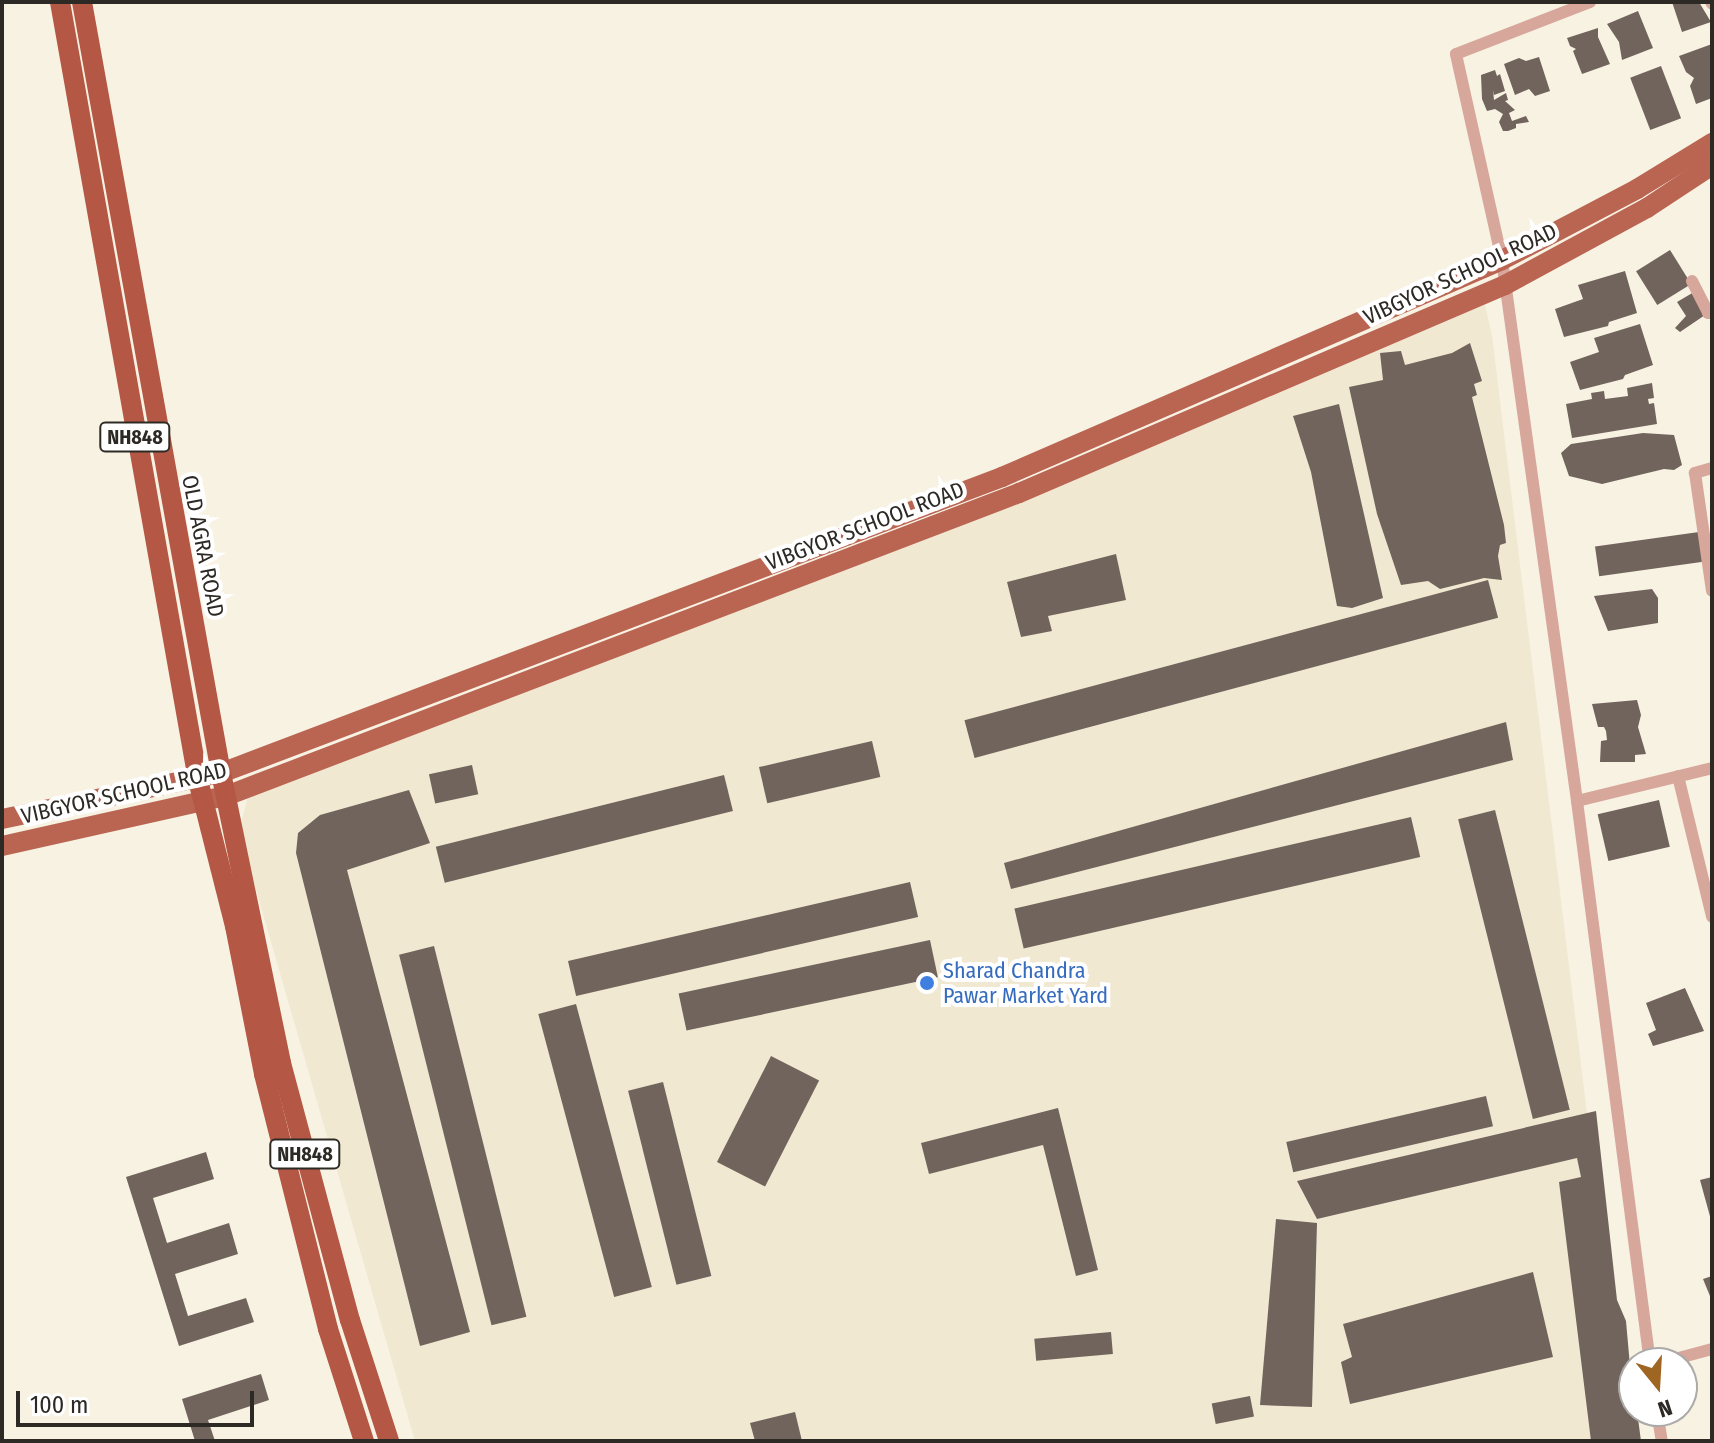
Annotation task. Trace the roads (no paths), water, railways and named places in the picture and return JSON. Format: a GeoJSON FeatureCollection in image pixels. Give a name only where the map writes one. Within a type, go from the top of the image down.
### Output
{"type":"FeatureCollection","features":[{"type":"Feature","properties":{"kind":"highway","name":"NH848"},"geometry":{"type":"LineString","coordinates":[[60,2],[198,780],[235,926],[264,1074],[317,1284],[364,1441]]}},
{"type":"Feature","properties":{"kind":"highway","name":"OLD AGRA ROAD"},"geometry":{"type":"LineString","coordinates":[[82,2],[221,773],[281,1063],[350,1320],[389,1441]]}},
{"type":"Feature","properties":{"kind":"main road","name":"VIBGYOR SCHOOL ROAD"},"geometry":{"type":"LineString","coordinates":[[2,819],[221,773],[1002,477],[1502,260],[1637,189],[1712,143]]}},
{"type":"Feature","properties":{"kind":"main road","name":"VIBGYOR SCHOOL ROAD"},"geometry":{"type":"LineString","coordinates":[[2,846],[226,796],[1019,493],[1505,285],[1647,208],[1712,165]]}},
{"type":"Feature","properties":{"kind":"street"},"geometry":{"type":"LineString","coordinates":[[1590,2],[1456,54],[1502,260],[1648,1347]]}},
{"type":"Feature","properties":{"kind":"street"},"geometry":{"type":"LineString","coordinates":[[1692,281],[1708,313],[1712,313]]}},
{"type":"Feature","properties":{"kind":"street"},"geometry":{"type":"LineString","coordinates":[[1712,468],[1695,473],[1712,591]]}},
{"type":"Feature","properties":{"kind":"street"},"geometry":{"type":"LineString","coordinates":[[1577,801],[1712,768]]}},
{"type":"Feature","properties":{"kind":"street"},"geometry":{"type":"LineString","coordinates":[[1678,776],[1712,917]]}},
{"type":"Feature","properties":{"kind":"place","name":"Sharad Chandra Pawar Market Yard"},"geometry":{"type":"Point","coordinates":[927,983]}}]}
